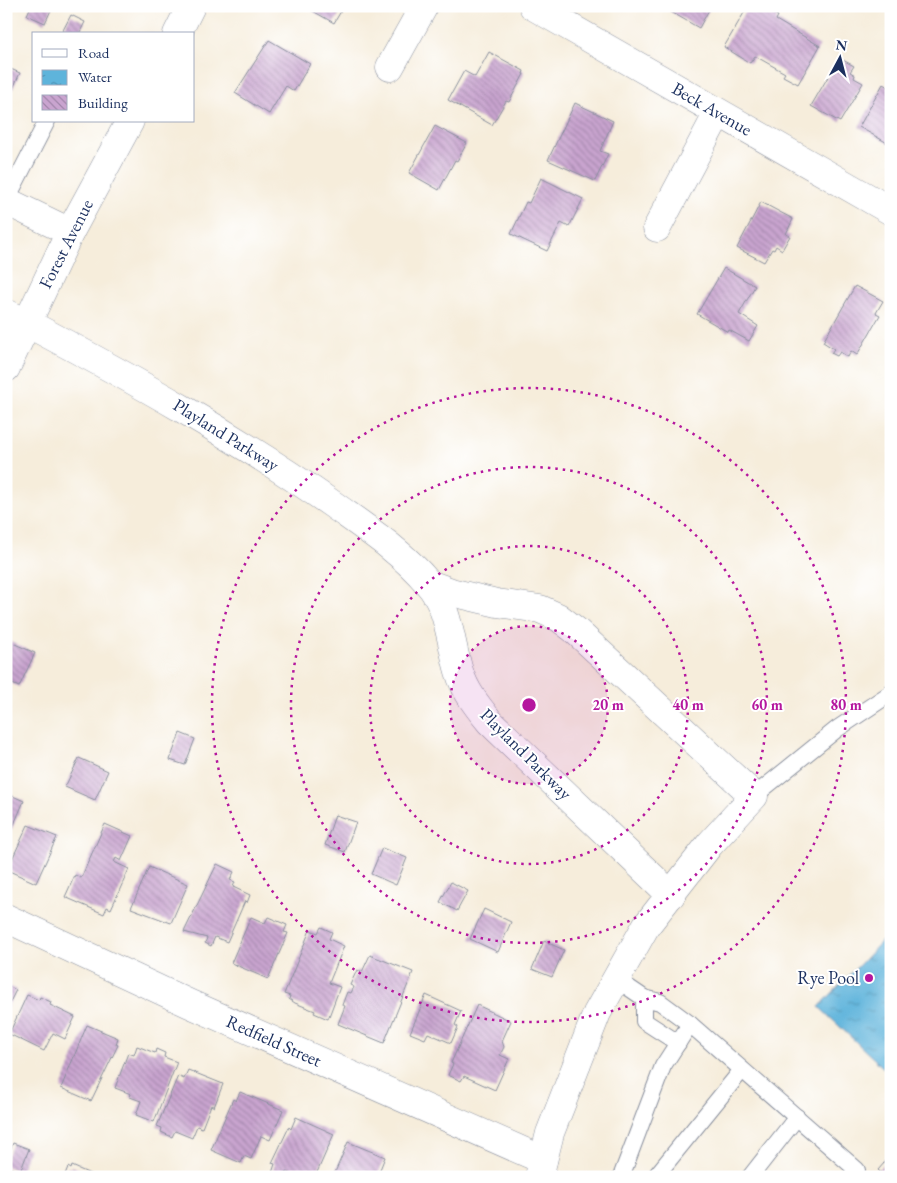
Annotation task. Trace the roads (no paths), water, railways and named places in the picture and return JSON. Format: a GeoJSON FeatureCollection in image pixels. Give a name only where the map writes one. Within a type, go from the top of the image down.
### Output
{"type":"FeatureCollection","features":[{"type":"Feature","properties":{"kind":"street"},"geometry":{"type":"LineString","coordinates":[[178,32],[192,6]]}},
{"type":"Feature","properties":{"kind":"street"},"geometry":{"type":"LineString","coordinates":[[390,67],[424,6]]}},
{"type":"Feature","properties":{"kind":"street","name":"Beck Avenue"},"geometry":{"type":"LineString","coordinates":[[533,6],[891,211]]}},
{"type":"Feature","properties":{"kind":"street"},"geometry":{"type":"LineString","coordinates":[[657,228],[718,112]]}},
{"type":"Feature","properties":{"kind":"street","name":"Forest Avenue"},"geometry":{"type":"LineString","coordinates":[[6,368],[17,318],[70,232],[126,122]]}},
{"type":"Feature","properties":{"kind":"street"},"geometry":{"type":"LineString","coordinates":[[6,201],[70,232]]}},
{"type":"Feature","properties":{"kind":"street","name":"Playland Parkway"},"geometry":{"type":"LineString","coordinates":[[17,318],[176,404],[271,462],[384,542],[410,564],[429,584],[441,603],[459,672],[467,691],[477,707],[671,895]]}},
{"type":"Feature","properties":{"kind":"street","name":"Playland Parkway"},"geometry":{"type":"LineString","coordinates":[[429,584],[451,592],[497,603],[540,609],[558,617],[575,630],[754,796]]}},
{"type":"Feature","properties":{"kind":"street"},"geometry":{"type":"LineString","coordinates":[[541,1168],[550,1133],[597,1013],[646,926],[710,844],[754,796]]}},
{"type":"Feature","properties":{"kind":"street","name":"Redfield Street"},"geometry":{"type":"LineString","coordinates":[[6,918],[541,1168]]}},
{"type":"Feature","properties":{"kind":"lane"},"geometry":{"type":"LineString","coordinates":[[6,201],[46,122]]}},
{"type":"Feature","properties":{"kind":"lane"},"geometry":{"type":"LineString","coordinates":[[754,796],[837,729],[891,693]]}},
{"type":"Feature","properties":{"kind":"lane"},"geometry":{"type":"LineString","coordinates":[[616,979],[644,998],[660,1002],[690,1024],[857,1170],[851,1177]]}},
{"type":"Feature","properties":{"kind":"lane"},"geometry":{"type":"LineString","coordinates":[[644,998],[644,1020],[678,1043]]}},
{"type":"Feature","properties":{"kind":"lane"},"geometry":{"type":"LineString","coordinates":[[621,1177],[663,1066],[690,1024]]}},
{"type":"Feature","properties":{"kind":"lane"},"geometry":{"type":"LineString","coordinates":[[655,1177],[742,1070]]}},
{"type":"Feature","properties":{"kind":"lane"},"geometry":{"type":"LineString","coordinates":[[750,1177],[797,1118]]}},
{"type":"Feature","properties":{"kind":"water","name":"Rye Pool"},"geometry":{"type":"Polygon","coordinates":[[[883,940],[891,948],[891,1075],[819,1007],[883,940]]]}},
{"type":"Feature","properties":{"kind":"place","name":"Rye Pool"},"geometry":{"type":"Point","coordinates":[869,978]}}]}
